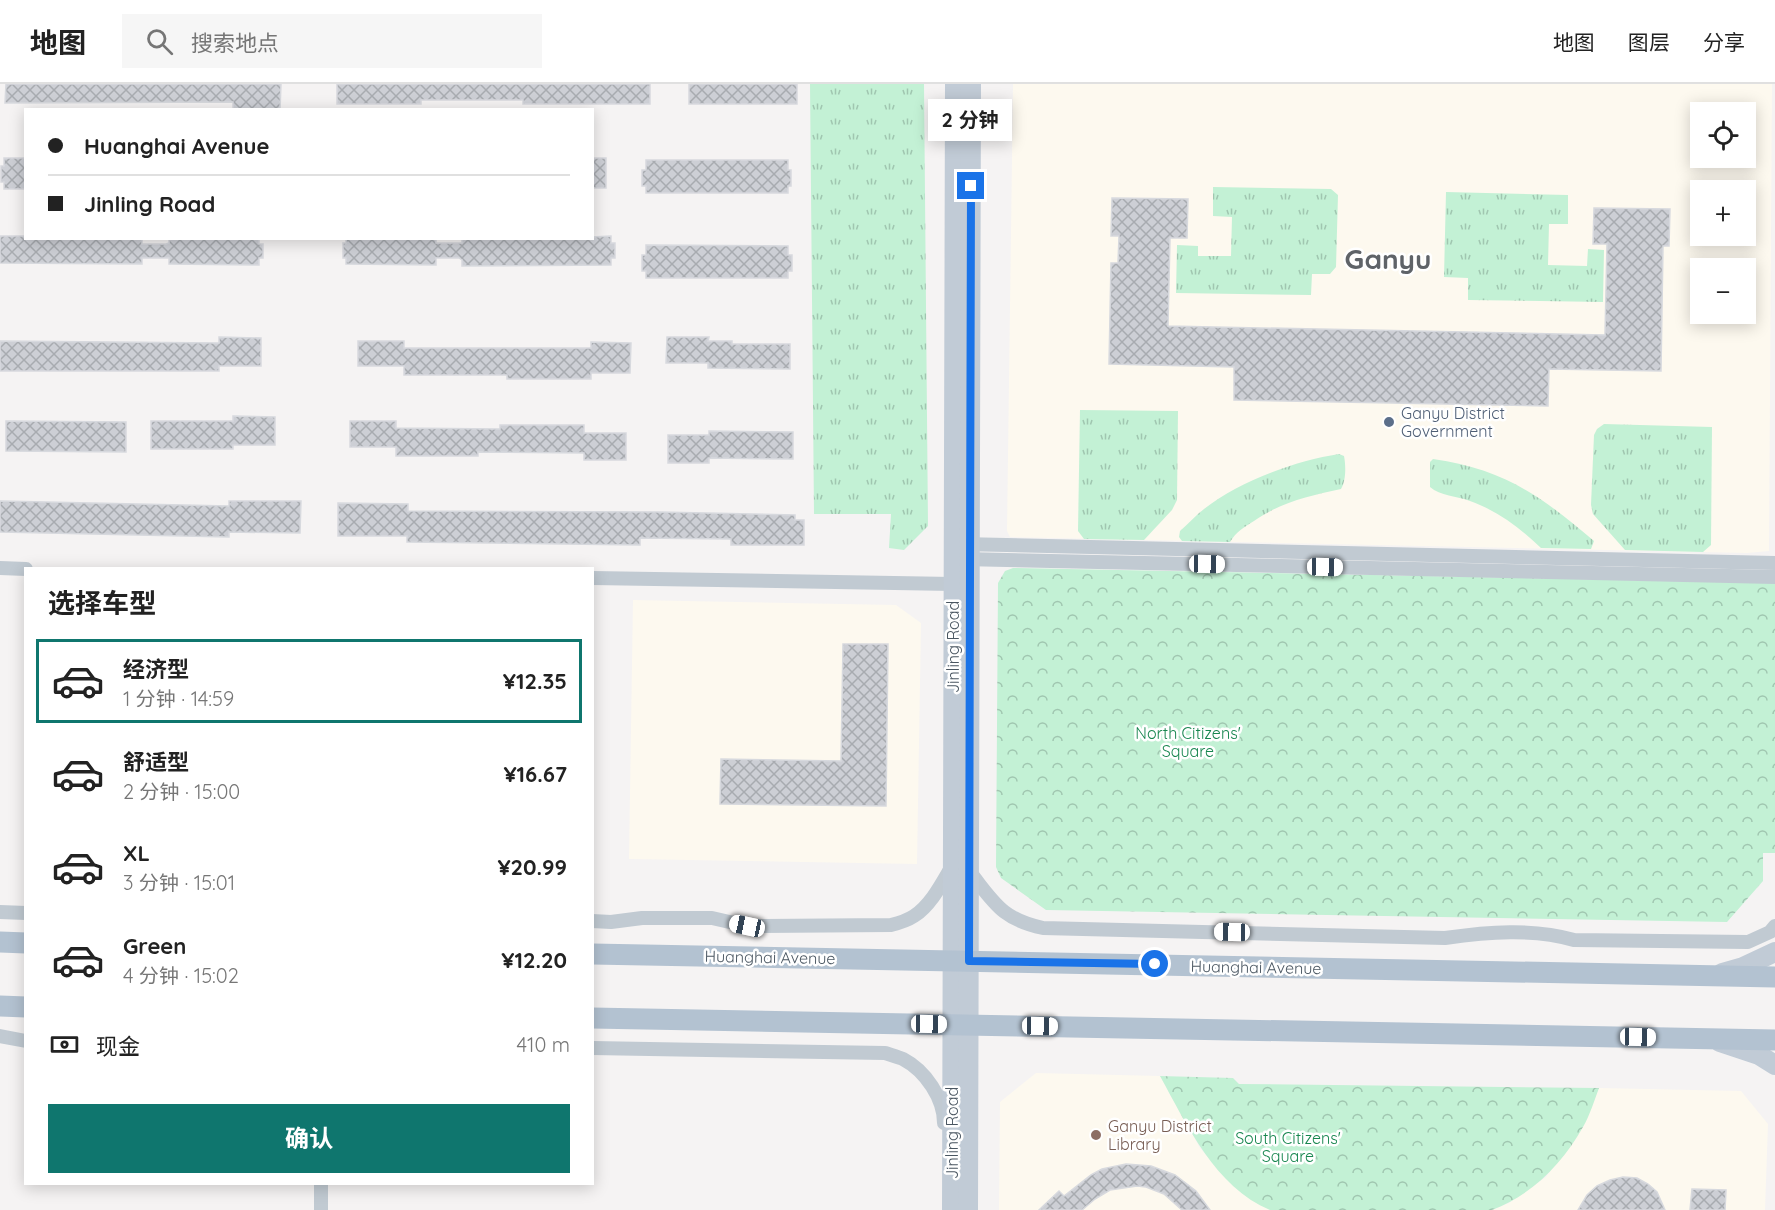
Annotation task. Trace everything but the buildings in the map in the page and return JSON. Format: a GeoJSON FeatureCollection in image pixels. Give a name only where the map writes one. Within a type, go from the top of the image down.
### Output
{"type":"FeatureCollection","features":[{"type":"Feature","properties":{"kind":"main road"},"geometry":{"type":"LineString","coordinates":[[0,942],[24,943]]}},
{"type":"Feature","properties":{"kind":"main road","name":"Huanghai Avenue"},"geometry":{"type":"LineString","coordinates":[[594,954],[1775,977]]}},
{"type":"Feature","properties":{"kind":"main road"},"geometry":{"type":"LineString","coordinates":[[0,1006],[24,1007]]}},
{"type":"Feature","properties":{"kind":"main road"},"geometry":{"type":"LineString","coordinates":[[594,1018],[1775,1040]]}},
{"type":"Feature","properties":{"kind":"street","name":"Jinling Road"},"geometry":{"type":"LineString","coordinates":[[955,84],[962,551],[953,584],[961,867]]}},
{"type":"Feature","properties":{"kind":"street","name":"Jinling Road"},"geometry":{"type":"LineString","coordinates":[[968,1210],[961,1024],[961,867],[962,551],[971,84]]}},
{"type":"Feature","properties":{"kind":"street"},"geometry":{"type":"LineString","coordinates":[[962,551],[1775,563]]}},
{"type":"Feature","properties":{"kind":"street"},"geometry":{"type":"LineString","coordinates":[[962,551],[1775,577]]}},
{"type":"Feature","properties":{"kind":"street"},"geometry":{"type":"LineString","coordinates":[[0,568],[24,568]]}},
{"type":"Feature","properties":{"kind":"street"},"geometry":{"type":"LineString","coordinates":[[594,578],[953,584]]}},
{"type":"Feature","properties":{"kind":"street"},"geometry":{"type":"LineString","coordinates":[[594,921],[611,922],[642,918],[712,918],[747,926],[891,925],[913,917],[961,867],[998,908],[1015,920],[1043,928],[1445,938],[1482,933],[1554,934],[1574,940],[1748,942],[1770,932],[1775,926]]}},
{"type":"Feature","properties":{"kind":"street"},"geometry":{"type":"LineString","coordinates":[[0,912],[24,913]]}},
{"type":"Feature","properties":{"kind":"street"},"geometry":{"type":"LineString","coordinates":[[1714,976],[1743,967],[1775,952]]}},
{"type":"Feature","properties":{"kind":"street","name":"Jinling Road"},"geometry":{"type":"LineString","coordinates":[[952,1210],[961,1024]]}},
{"type":"Feature","properties":{"kind":"street"},"geometry":{"type":"LineString","coordinates":[[0,1036],[24,1041]]}},
{"type":"Feature","properties":{"kind":"street"},"geometry":{"type":"LineString","coordinates":[[1709,1039],[1759,1055],[1775,1065]]}},
{"type":"Feature","properties":{"kind":"street"},"geometry":{"type":"LineString","coordinates":[[594,1048],[885,1053],[905,1060],[922,1074],[937,1095],[944,1110],[944,1210]]}},
{"type":"Feature","properties":{"kind":"street"},"geometry":{"type":"LineString","coordinates":[[321,1185],[321,1210]]}},
{"type":"Feature","properties":{"kind":"shaded area","name":"Ganyu District Government"},"geometry":{"type":"Polygon","coordinates":[[[1013,84],[1772,84],[1769,551],[1747,553],[1010,537],[1007,531],[1013,84]]]}},
{"type":"Feature","properties":{"kind":"shaded area"},"geometry":{"type":"Polygon","coordinates":[[[633,600],[896,605],[921,623],[917,864],[629,859],[633,600]]]}},
{"type":"Feature","properties":{"kind":"shaded area","name":"Ganyu District Library"},"geometry":{"type":"Polygon","coordinates":[[[1036,1073],[1160,1076],[1200,1148],[1243,1194],[1270,1210],[999,1210],[1000,1102],[1036,1073]]]}},
{"type":"Feature","properties":{"kind":"shaded area"},"geometry":{"type":"Polygon","coordinates":[[[1599,1088],[1741,1091],[1768,1124],[1765,1210],[1492,1210],[1509,1203],[1546,1177],[1583,1127],[1599,1088]]]}},
{"type":"Feature","properties":{"kind":"green space"},"geometry":{"type":"Polygon","coordinates":[[[810,84],[924,84],[928,526],[904,550],[889,548],[891,514],[814,514],[810,84]]]}},
{"type":"Feature","properties":{"kind":"green space"},"geometry":{"type":"Polygon","coordinates":[[[1213,187],[1331,189],[1338,195],[1336,267],[1330,274],[1312,274],[1311,295],[1176,293],[1177,245],[1198,246],[1198,256],[1231,256],[1232,217],[1213,216],[1213,187]]]}},
{"type":"Feature","properties":{"kind":"green space"},"geometry":{"type":"Polygon","coordinates":[[[1446,192],[1568,195],[1568,224],[1549,224],[1548,265],[1587,266],[1588,249],[1604,250],[1603,302],[1468,300],[1468,278],[1444,277],[1446,192]]]}},
{"type":"Feature","properties":{"kind":"green space"},"geometry":{"type":"Polygon","coordinates":[[[1080,410],[1178,411],[1177,500],[1172,510],[1144,540],[1084,539],[1078,531],[1080,410]]]}},
{"type":"Feature","properties":{"kind":"green space"},"geometry":{"type":"Polygon","coordinates":[[[1604,424],[1712,427],[1711,545],[1703,552],[1625,550],[1593,514],[1591,505],[1594,435],[1597,429],[1604,424]]]}},
{"type":"Feature","properties":{"kind":"green space"},"geometry":{"type":"Polygon","coordinates":[[[1339,454],[1344,456],[1345,464],[1345,478],[1341,489],[1307,497],[1274,509],[1244,528],[1230,542],[1182,541],[1179,537],[1180,531],[1201,511],[1250,481],[1286,467],[1339,454]]]}},
{"type":"Feature","properties":{"kind":"green space"},"geometry":{"type":"Polygon","coordinates":[[[1433,459],[1481,470],[1520,487],[1556,511],[1594,541],[1591,549],[1541,548],[1517,527],[1490,510],[1434,490],[1430,487],[1430,462],[1433,459]]]}},
{"type":"Feature","properties":{"kind":"green space","name":"North Citizens' Square"},"geometry":{"type":"Polygon","coordinates":[[[1013,568],[1775,583],[1775,853],[1763,853],[1763,881],[1727,922],[1046,910],[1001,878],[996,867],[998,583],[1005,571],[1013,568]]]}},
{"type":"Feature","properties":{"kind":"green space","name":"South Citizens' Square"},"geometry":{"type":"Polygon","coordinates":[[[1160,1076],[1233,1078],[1239,1084],[1599,1088],[1583,1127],[1556,1166],[1520,1196],[1492,1210],[1270,1210],[1251,1200],[1233,1186],[1204,1153],[1160,1076]]]}},
{"type":"Feature","properties":{"kind":"place","name":"Ganyu District Government"},"geometry":{"type":"Point","coordinates":[1389,422]}},
{"type":"Feature","properties":{"kind":"place","name":"Ganyu District Library"},"geometry":{"type":"Point","coordinates":[1096,1135]}},
{"type":"Feature","properties":{"kind":"district","name":"Ganyu"},"geometry":{"type":"Point","coordinates":[1388,258]}},
{"type":"Feature","properties":{"kind":"route"},"geometry":{"type":"LineString","coordinates":[[971,186],[969,961],[1155,964]]}}]}
